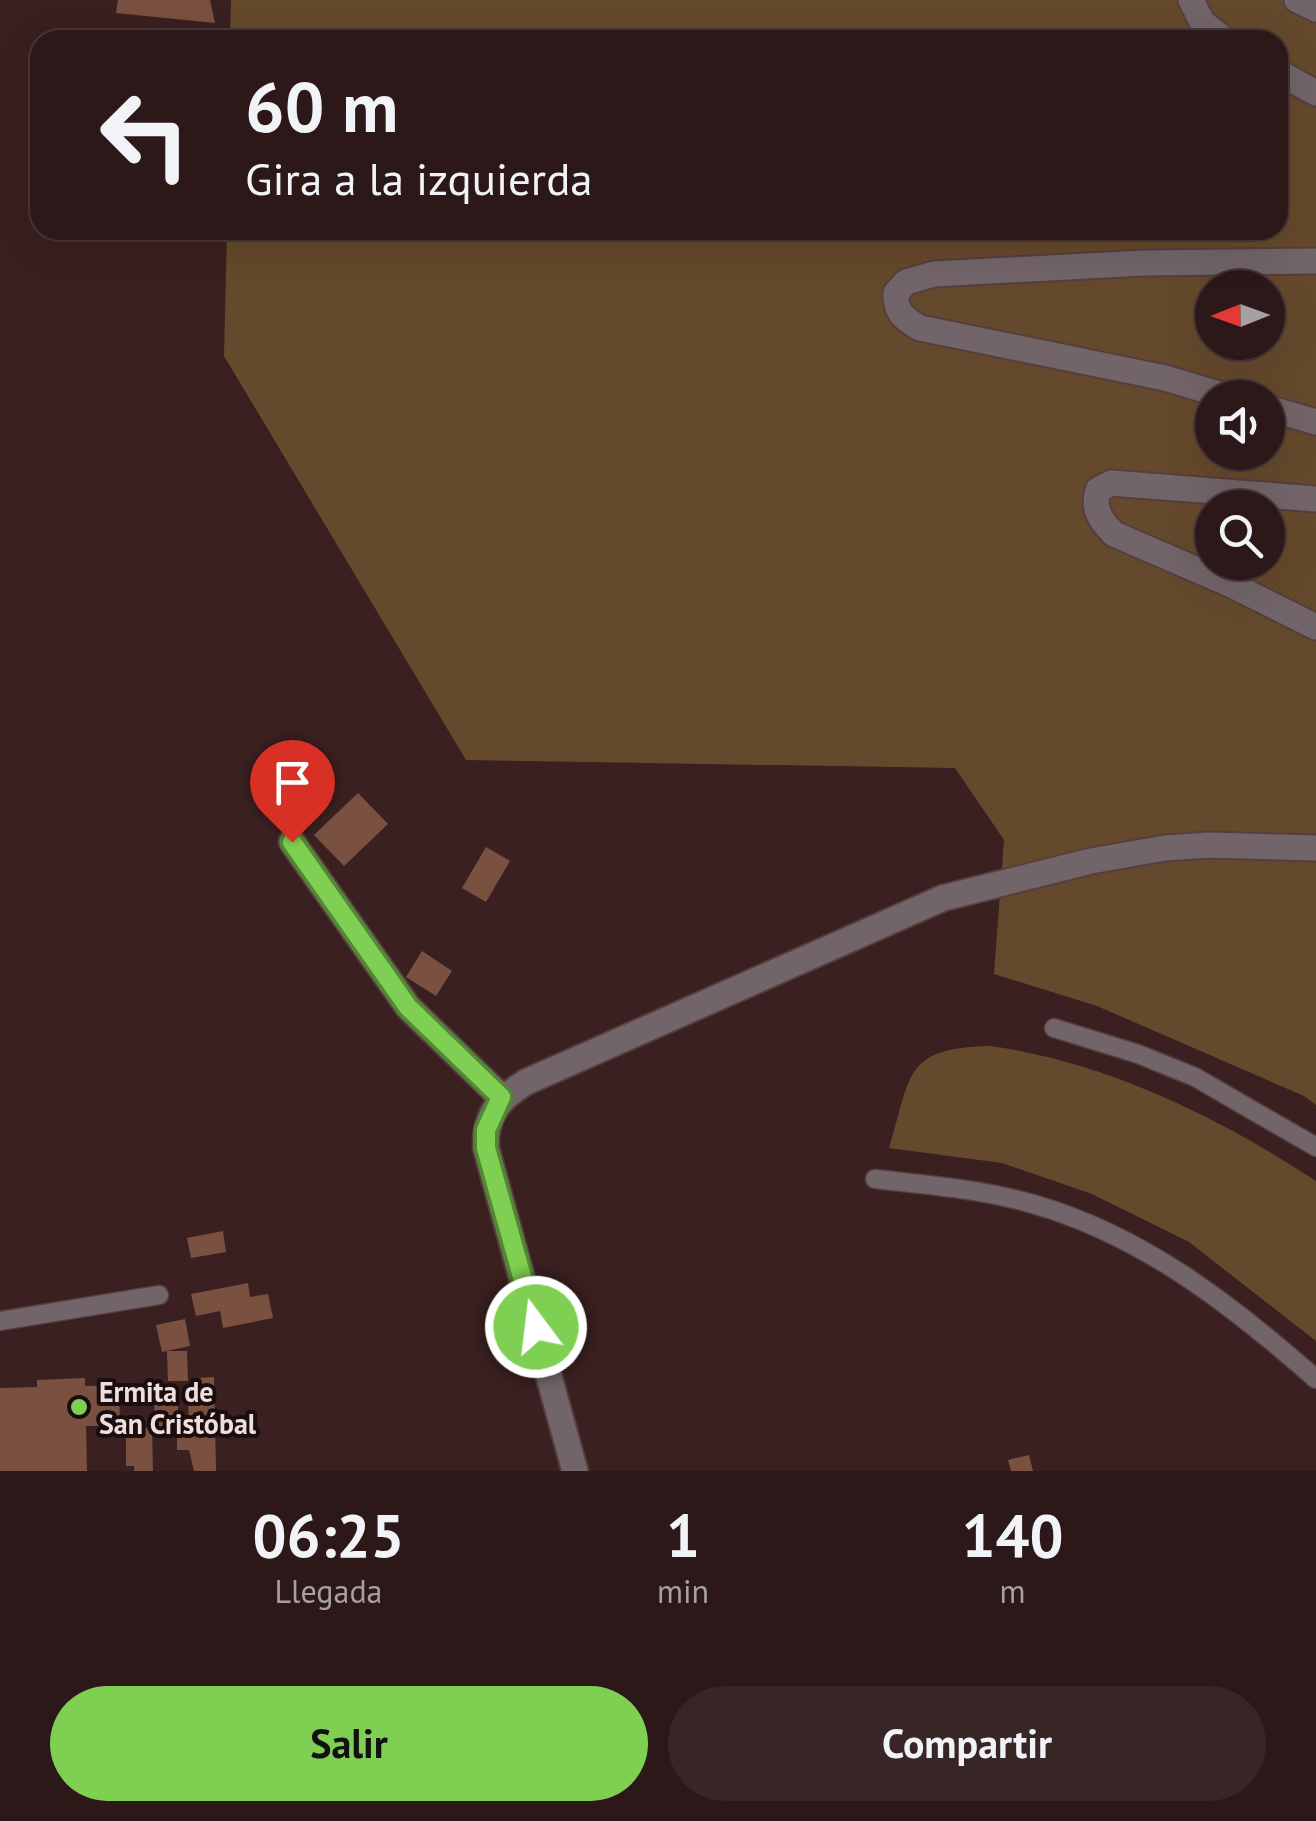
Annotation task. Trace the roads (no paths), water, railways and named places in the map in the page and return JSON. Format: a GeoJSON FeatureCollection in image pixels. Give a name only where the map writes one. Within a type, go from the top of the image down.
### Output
{"type":"FeatureCollection","features":[{"type":"Feature","properties":{"kind":"street"},"geometry":{"type":"LineString","coordinates":[[1191,0],[1202,22],[1213,30]]}},
{"type":"Feature","properties":{"kind":"street"},"geometry":{"type":"LineString","coordinates":[[1297,0],[1316,9]]}},
{"type":"Feature","properties":{"kind":"street"},"geometry":{"type":"LineString","coordinates":[[1288,78],[1316,93]]}},
{"type":"Feature","properties":{"kind":"street"},"geometry":{"type":"LineString","coordinates":[[1195,387],[920,328],[903,318],[896,305],[896,292],[906,282],[934,274],[1144,262],[1316,261]]}},
{"type":"Feature","properties":{"kind":"street"},"geometry":{"type":"LineString","coordinates":[[1285,413],[1316,422]]}},
{"type":"Feature","properties":{"kind":"street"},"geometry":{"type":"LineString","coordinates":[[1316,499],[1111,483],[1098,490],[1094,502],[1101,521],[1114,534],[1232,585],[1316,628]]}},
{"type":"Feature","properties":{"kind":"street"},"geometry":{"type":"LineString","coordinates":[[292,842],[408,1007],[501,1097]]}},
{"type":"Feature","properties":{"kind":"street"},"geometry":{"type":"LineString","coordinates":[[575,1471],[486,1148],[486,1130],[501,1097],[526,1082],[943,898],[1091,860],[1165,848],[1316,848]]}},
{"type":"Feature","properties":{"kind":"lane"},"geometry":{"type":"LineString","coordinates":[[1054,1028],[1195,1076],[1316,1147]]}},
{"type":"Feature","properties":{"kind":"lane"},"geometry":{"type":"LineString","coordinates":[[875,1178],[1032,1203],[1104,1230],[1196,1282],[1262,1331],[1316,1379]]}},
{"type":"Feature","properties":{"kind":"lane"},"geometry":{"type":"LineString","coordinates":[[0,1320],[158,1295]]}},
{"type":"Feature","properties":{"kind":"place","name":"Ermita de San Cristóbal"},"geometry":{"type":"Point","coordinates":[79,1407]}}]}
